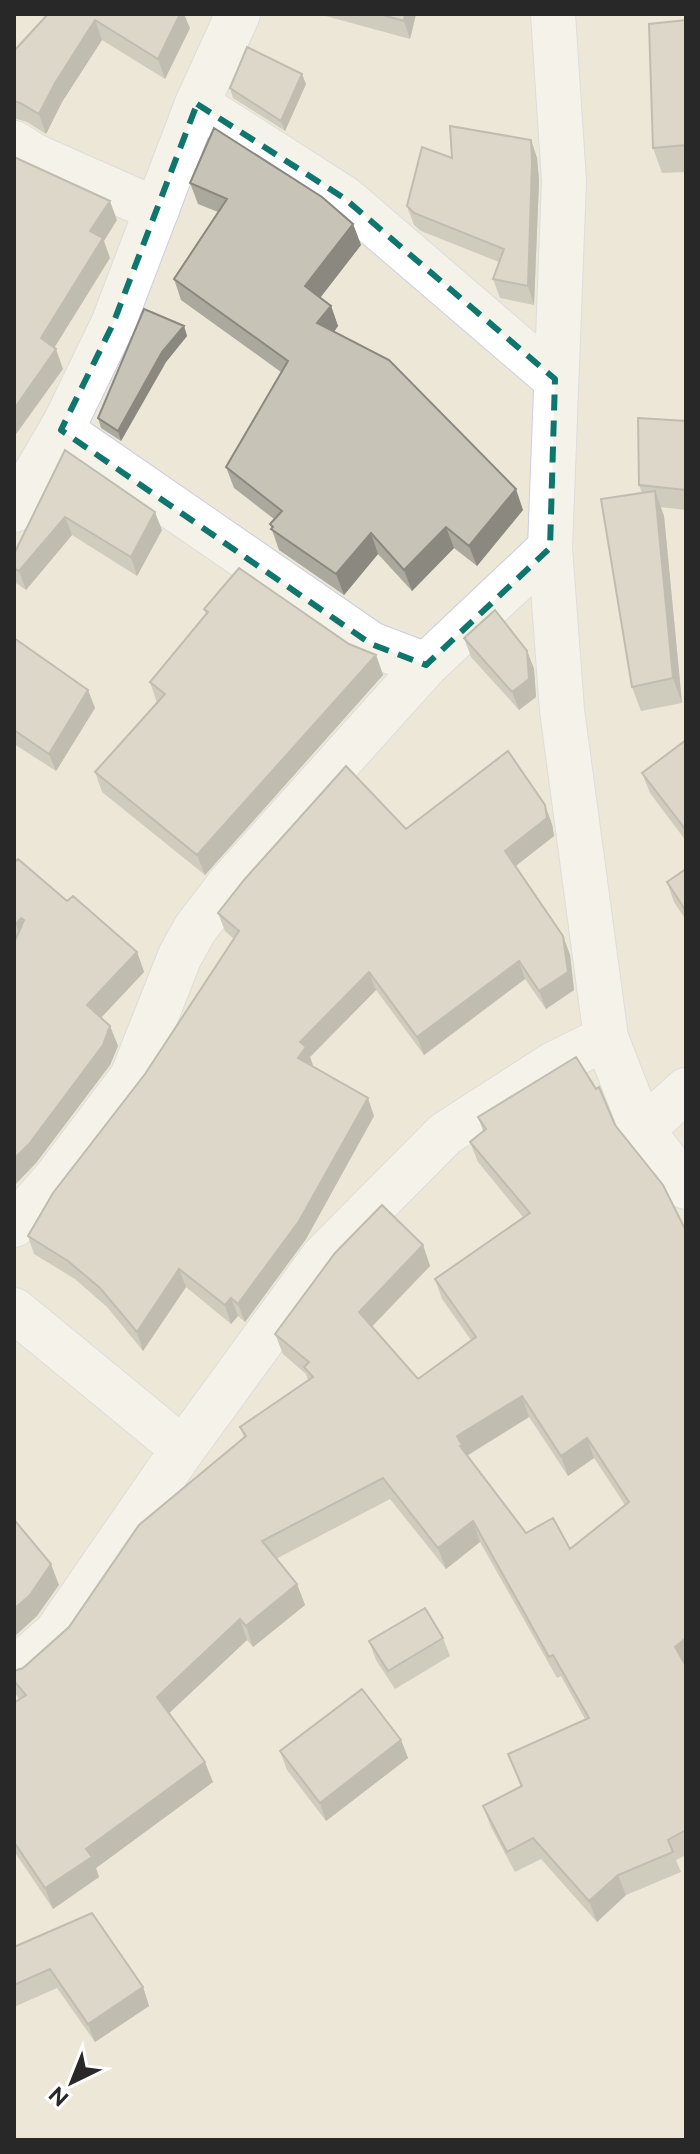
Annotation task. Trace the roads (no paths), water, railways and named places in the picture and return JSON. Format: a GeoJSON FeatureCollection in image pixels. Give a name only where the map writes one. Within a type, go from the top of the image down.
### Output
{"type":"FeatureCollection","features":[{"type":"Feature","properties":{"kind":"street"},"geometry":{"type":"LineString","coordinates":[[14,510],[61,430],[113,324],[197,104],[238,14]]}},
{"type":"Feature","properties":{"kind":"street"},"geometry":{"type":"LineString","coordinates":[[553,14],[564,181],[550,548],[562,710],[606,1038],[642,1130],[686,1187]]}},
{"type":"Feature","properties":{"kind":"street"},"geometry":{"type":"LineString","coordinates":[[197,104],[344,198],[555,379]]}},
{"type":"Feature","properties":{"kind":"street"},"geometry":{"type":"LineString","coordinates":[[14,143],[35,156],[157,210]]}},
{"type":"Feature","properties":{"kind":"street"},"geometry":{"type":"LineString","coordinates":[[61,430],[371,644],[426,665]]}},
{"type":"Feature","properties":{"kind":"street"},"geometry":{"type":"LineString","coordinates":[[14,1225],[55,1179],[132,1077],[170,981],[195,929],[231,882],[426,665],[550,548]]}},
{"type":"Feature","properties":{"kind":"street"},"geometry":{"type":"LineString","coordinates":[[14,1670],[56,1633],[183,1449],[323,1257],[445,1134],[552,1065],[606,1038]]}},
{"type":"Feature","properties":{"kind":"street"},"geometry":{"type":"LineString","coordinates":[[642,1130],[686,1090]]}},
{"type":"Feature","properties":{"kind":"street"},"geometry":{"type":"LineString","coordinates":[[14,1310],[183,1449]]}}]}
